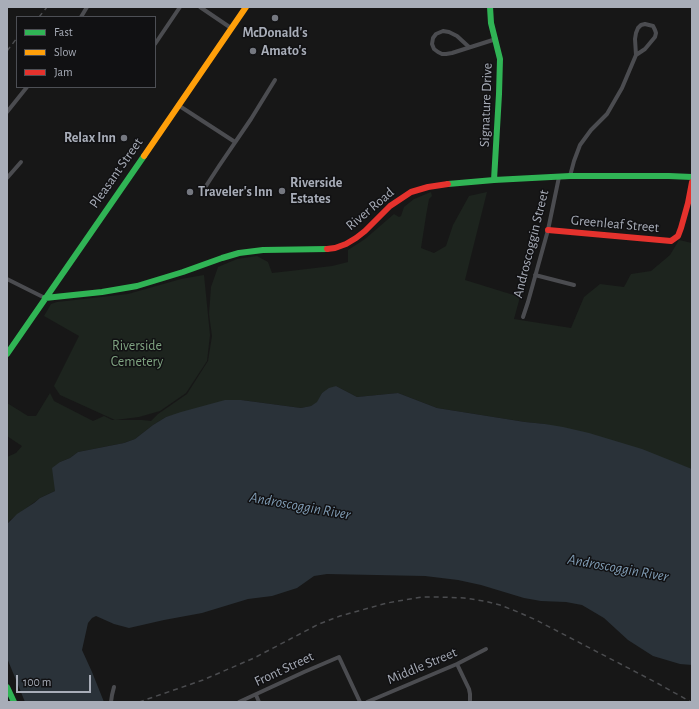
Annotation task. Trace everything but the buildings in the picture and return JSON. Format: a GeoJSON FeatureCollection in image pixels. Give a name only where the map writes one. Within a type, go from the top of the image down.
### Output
{"type":"FeatureCollection","features":[{"type":"Feature","properties":{"kind":"main road","name":"Pleasant Street"},"geometry":{"type":"LineString","coordinates":[[7,354],[246,7]]}},
{"type":"Feature","properties":{"kind":"main road","name":"Signature Drive"},"geometry":{"type":"LineString","coordinates":[[490,7],[491,23],[500,59],[500,94],[494,180]]}},
{"type":"Feature","properties":{"kind":"main road","name":"River Road"},"geometry":{"type":"LineString","coordinates":[[45,298],[102,292],[137,286],[239,253],[263,250],[323,250],[335,248],[356,238],[375,223],[390,206],[411,192],[422,188],[494,180],[570,176],[692,177]]}},
{"type":"Feature","properties":{"kind":"main road","name":"Greenleaf Street"},"geometry":{"type":"LineString","coordinates":[[548,230],[671,241],[678,236],[685,216],[692,182]]}},
{"type":"Feature","properties":{"kind":"main road"},"geometry":{"type":"LineString","coordinates":[[7,687],[14,702]]}},
{"type":"Feature","properties":{"kind":"street"},"geometry":{"type":"LineString","coordinates":[[82,16],[87,7]]}},
{"type":"Feature","properties":{"kind":"street"},"geometry":{"type":"LineString","coordinates":[[156,43],[180,7]]}},
{"type":"Feature","properties":{"kind":"street"},"geometry":{"type":"LineString","coordinates":[[200,7],[231,28]]}},
{"type":"Feature","properties":{"kind":"street"},"geometry":{"type":"LineString","coordinates":[[570,176],[580,145],[591,130],[607,114],[622,88],[636,55],[635,40],[638,28],[645,24],[653,26],[656,33],[655,37],[636,55]]}},
{"type":"Feature","properties":{"kind":"street"},"geometry":{"type":"LineString","coordinates":[[469,47],[457,36],[443,31],[436,34],[433,38],[432,44],[434,49],[442,54],[452,53],[496,39]]}},
{"type":"Feature","properties":{"kind":"street"},"geometry":{"type":"LineString","coordinates":[[206,186],[275,80]]}},
{"type":"Feature","properties":{"kind":"street"},"geometry":{"type":"LineString","coordinates":[[7,112],[26,88]]}},
{"type":"Feature","properties":{"kind":"street"},"geometry":{"type":"LineString","coordinates":[[178,105],[235,142]]}},
{"type":"Feature","properties":{"kind":"street"},"geometry":{"type":"LineString","coordinates":[[7,178],[22,162]]}},
{"type":"Feature","properties":{"kind":"street","name":"Androscoggin Street"},"geometry":{"type":"LineString","coordinates":[[523,317],[548,230],[559,177]]}},
{"type":"Feature","properties":{"kind":"street"},"geometry":{"type":"LineString","coordinates":[[535,275],[574,285]]}},
{"type":"Feature","properties":{"kind":"street"},"geometry":{"type":"LineString","coordinates":[[7,280],[45,298]]}},
{"type":"Feature","properties":{"kind":"street","name":"Middle Street"},"geometry":{"type":"LineString","coordinates":[[367,702],[457,664],[486,649]]}},
{"type":"Feature","properties":{"kind":"street","name":"Front Street"},"geometry":{"type":"LineString","coordinates":[[238,702],[339,657],[360,702]]}},
{"type":"Feature","properties":{"kind":"street"},"geometry":{"type":"LineString","coordinates":[[457,664],[469,689],[470,702]]}},
{"type":"Feature","properties":{"kind":"street"},"geometry":{"type":"LineString","coordinates":[[111,702],[114,687]]}},
{"type":"Feature","properties":{"kind":"street"},"geometry":{"type":"LineString","coordinates":[[256,695],[259,702]]}},
{"type":"Feature","properties":{"kind":"green space"},"geometry":{"type":"Polygon","coordinates":[[[431,192],[432,196],[429,199],[421,248],[434,253],[446,246],[453,225],[469,196],[487,192],[465,280],[520,297],[514,319],[571,328],[584,297],[600,284],[624,287],[631,274],[651,271],[670,255],[679,240],[692,243],[692,469],[545,424],[437,408],[398,393],[357,397],[336,386],[322,393],[318,402],[311,406],[301,408],[241,400],[166,417],[135,439],[124,443],[78,452],[70,458],[60,462],[55,491],[40,498],[10,520],[7,524],[7,457],[16,453],[22,446],[7,436],[7,403],[28,416],[36,416],[50,393],[54,401],[93,421],[104,416],[112,420],[151,421],[158,414],[187,394],[208,361],[212,336],[209,314],[211,287],[218,267],[237,259],[257,256],[268,262],[272,273],[332,266],[348,262],[348,250],[365,239],[394,214],[399,217],[401,216],[404,207],[414,199],[431,192]]]}},
{"type":"Feature","properties":{"kind":"green space","name":"Riverside Cemetery"},"geometry":{"type":"Polygon","coordinates":[[[204,275],[210,335],[207,361],[186,393],[160,411],[139,417],[115,420],[60,395],[54,386],[79,336],[44,316],[51,304],[57,302],[128,294],[181,279],[204,275]]]}},
{"type":"Feature","properties":{"kind":"water","name":"Androscoggin River"},"geometry":{"type":"Polygon","coordinates":[[[336,386],[357,397],[398,393],[437,408],[545,424],[589,433],[642,449],[692,469],[692,665],[680,664],[653,656],[628,640],[604,618],[582,605],[524,598],[481,585],[458,580],[425,576],[327,574],[314,576],[297,588],[272,596],[248,599],[202,613],[129,628],[114,624],[96,616],[88,623],[82,650],[104,702],[25,702],[7,658],[7,524],[17,514],[40,498],[55,491],[52,468],[78,452],[124,443],[135,439],[166,417],[181,412],[225,400],[241,400],[301,408],[311,406],[317,402],[322,393],[329,388],[336,386]]]}},
{"type":"Feature","properties":{"kind":"railway"},"geometry":{"type":"LineString","coordinates":[[40,16],[47,7]]}},
{"type":"Feature","properties":{"kind":"railway"},"geometry":{"type":"LineString","coordinates":[[7,51],[16,39]]}},
{"type":"Feature","properties":{"kind":"railway"},"geometry":{"type":"LineString","coordinates":[[139,702],[203,680],[254,658],[319,624],[340,616],[387,603],[422,597],[464,598],[484,601],[518,612],[536,620],[691,702]]}},
{"type":"Feature","properties":{"kind":"traffic: fast"},"geometry":{"type":"LineString","coordinates":[[490,7],[491,23],[500,59],[494,180]]}},
{"type":"Feature","properties":{"kind":"traffic: fast"},"geometry":{"type":"LineString","coordinates":[[7,354],[144,156]]}},
{"type":"Feature","properties":{"kind":"traffic: fast"},"geometry":{"type":"LineString","coordinates":[[448,184],[570,176],[692,177]]}},
{"type":"Feature","properties":{"kind":"traffic: fast"},"geometry":{"type":"LineString","coordinates":[[45,298],[102,292],[137,286],[239,253],[263,250],[327,249]]}},
{"type":"Feature","properties":{"kind":"traffic: fast"},"geometry":{"type":"LineString","coordinates":[[7,687],[14,702]]}},
{"type":"Feature","properties":{"kind":"traffic: slow"},"geometry":{"type":"LineString","coordinates":[[144,156],[246,7]]}},
{"type":"Feature","properties":{"kind":"traffic: jam"},"geometry":{"type":"LineString","coordinates":[[548,230],[671,241],[678,236],[681,228],[692,182]]}},
{"type":"Feature","properties":{"kind":"traffic: jam"},"geometry":{"type":"LineString","coordinates":[[327,249],[346,244],[356,238],[390,206],[411,192],[428,187],[448,184]]}},
{"type":"Feature","properties":{"kind":"place","name":"McDonald's"},"geometry":{"type":"Point","coordinates":[275,18]}},
{"type":"Feature","properties":{"kind":"place","name":"Amato's"},"geometry":{"type":"Point","coordinates":[253,51]}},
{"type":"Feature","properties":{"kind":"place","name":"Relax Inn"},"geometry":{"type":"Point","coordinates":[124,138]}},
{"type":"Feature","properties":{"kind":"place","name":"Riverside Estates"},"geometry":{"type":"Point","coordinates":[282,191]}},
{"type":"Feature","properties":{"kind":"place","name":"Traveler's Inn"},"geometry":{"type":"Point","coordinates":[190,192]}}]}
